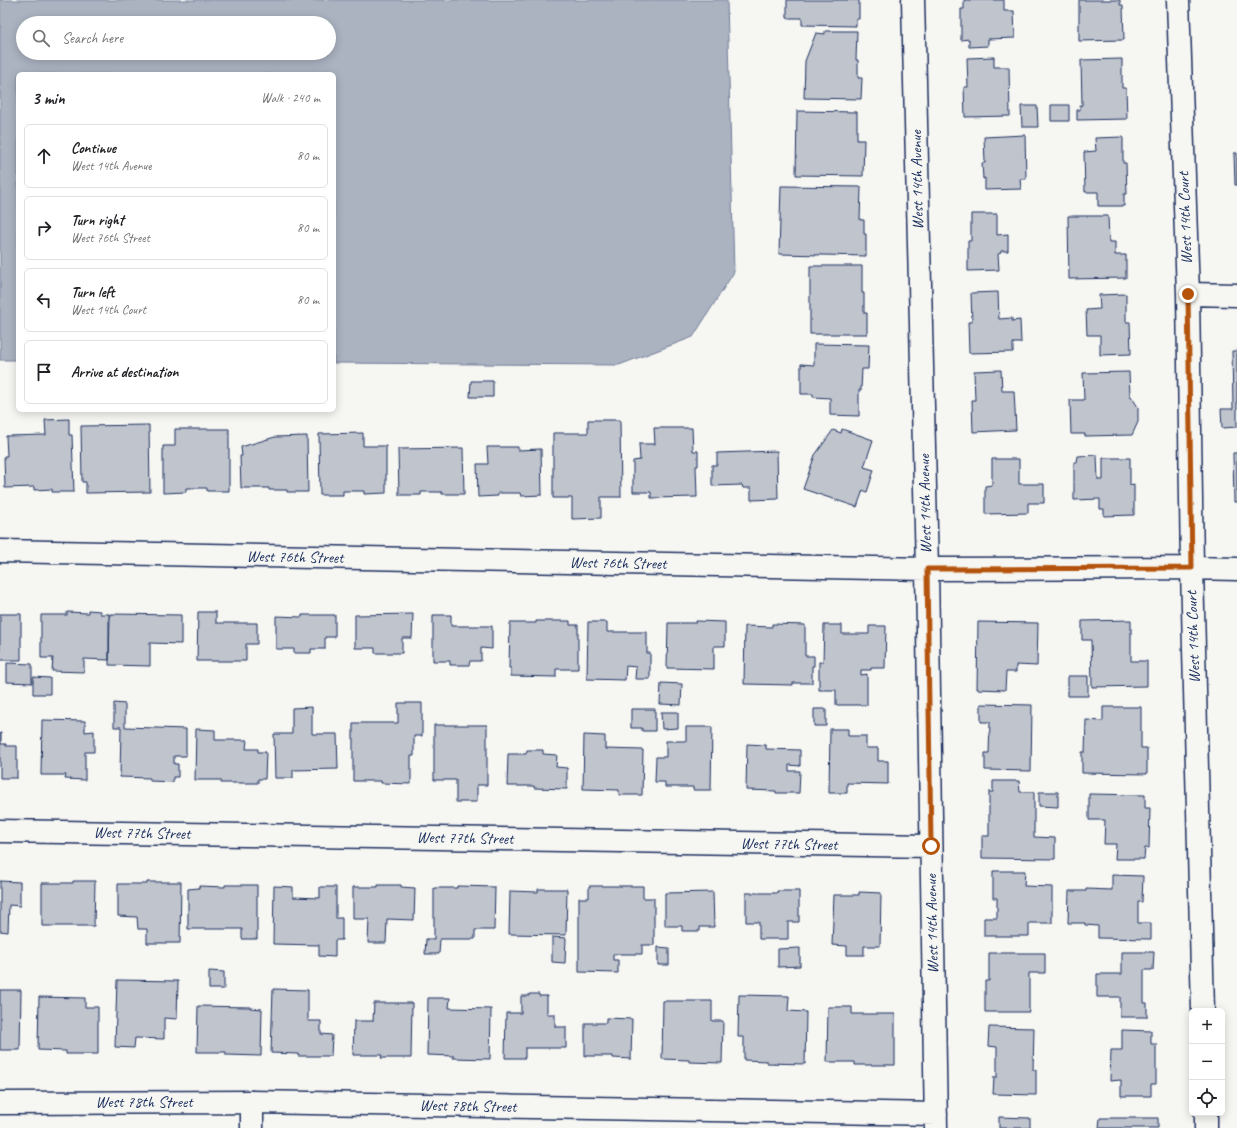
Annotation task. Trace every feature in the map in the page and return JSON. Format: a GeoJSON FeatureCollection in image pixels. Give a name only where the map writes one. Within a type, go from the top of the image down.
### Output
{"type":"FeatureCollection","features":[{"type":"Feature","properties":{"kind":"street","name":"West 14th Avenue"},"geometry":{"type":"LineString","coordinates":[[913,0],[927,569],[936,1121]]}},
{"type":"Feature","properties":{"kind":"street","name":"West 14th Court"},"geometry":{"type":"LineString","coordinates":[[1178,0],[1188,294],[1192,568],[1203,1008]]}},
{"type":"Feature","properties":{"kind":"street"},"geometry":{"type":"LineString","coordinates":[[1188,294],[1237,295]]}},
{"type":"Feature","properties":{"kind":"street","name":"West 76th Street"},"geometry":{"type":"LineString","coordinates":[[0,551],[927,569],[1237,569]]}},
{"type":"Feature","properties":{"kind":"street","name":"West 77th Street"},"geometry":{"type":"LineString","coordinates":[[0,831],[931,846]]}},
{"type":"Feature","properties":{"kind":"street"},"geometry":{"type":"LineString","coordinates":[[252,1102],[252,1128]]}},
{"type":"Feature","properties":{"kind":"street","name":"West 78th Street"},"geometry":{"type":"LineString","coordinates":[[0,1103],[252,1102],[936,1121]]}},
{"type":"Feature","properties":{"kind":"street"},"geometry":{"type":"LineString","coordinates":[[1206,1116],[1206,1128]]}},
{"type":"Feature","properties":{"kind":"shaded area"},"geometry":{"type":"Polygon","coordinates":[[[0,0],[727,0],[734,272],[693,337],[619,365],[336,363],[336,72],[16,72],[16,360],[0,360],[0,0]]]}},
{"type":"Feature","properties":{"kind":"building"},"geometry":{"type":"Polygon","coordinates":[[[787,0],[859,0],[859,19],[856,19],[856,26],[802,25],[802,18],[787,18],[787,0]]]}},
{"type":"Feature","properties":{"kind":"building"},"geometry":{"type":"Polygon","coordinates":[[[964,0],[1004,0],[1004,11],[1014,11],[1015,38],[988,39],[988,46],[969,47],[969,39],[961,40],[961,9],[964,9],[964,0]]]}},
{"type":"Feature","properties":{"kind":"building"},"geometry":{"type":"Polygon","coordinates":[[[1079,0],[1120,0],[1120,5],[1123,5],[1124,40],[1079,41],[1079,0]]]}},
{"type":"Feature","properties":{"kind":"building"},"geometry":{"type":"Polygon","coordinates":[[[825,31],[857,31],[856,60],[858,60],[858,78],[862,78],[861,99],[804,98],[805,61],[816,33],[825,34],[825,31]]]}},
{"type":"Feature","properties":{"kind":"building"},"geometry":{"type":"Polygon","coordinates":[[[994,57],[994,67],[1009,67],[1010,116],[965,117],[964,87],[968,87],[967,58],[994,57]]]}},
{"type":"Feature","properties":{"kind":"building"},"geometry":{"type":"Polygon","coordinates":[[[1122,59],[1122,88],[1126,88],[1127,119],[1077,120],[1077,110],[1080,110],[1080,105],[1082,105],[1081,60],[1122,59]]]}},
{"type":"Feature","properties":{"kind":"building"},"geometry":{"type":"Polygon","coordinates":[[[1051,105],[1069,105],[1069,121],[1051,121],[1051,105]]]}},
{"type":"Feature","properties":{"kind":"building"},"geometry":{"type":"Polygon","coordinates":[[[1021,106],[1037,106],[1038,127],[1022,127],[1021,106]]]}},
{"type":"Feature","properties":{"kind":"building"},"geometry":{"type":"Polygon","coordinates":[[[797,111],[857,112],[857,140],[864,140],[863,176],[796,175],[797,111]]]}},
{"type":"Feature","properties":{"kind":"building"},"geometry":{"type":"Polygon","coordinates":[[[1025,135],[1026,179],[1020,179],[1021,189],[985,190],[985,178],[983,179],[982,163],[985,163],[984,137],[1025,135]]]}},
{"type":"Feature","properties":{"kind":"building"},"geometry":{"type":"Polygon","coordinates":[[[1123,137],[1123,163],[1126,163],[1127,194],[1124,194],[1124,206],[1098,206],[1098,192],[1085,192],[1084,152],[1096,151],[1095,138],[1123,137]]]}},
{"type":"Feature","properties":{"kind":"building"},"geometry":{"type":"Polygon","coordinates":[[[1234,153],[1237,153],[1237,185],[1235,185],[1234,153]]]}},
{"type":"Feature","properties":{"kind":"building"},"geometry":{"type":"Polygon","coordinates":[[[781,186],[861,187],[860,220],[864,220],[864,234],[866,234],[866,256],[779,254],[781,186]]]}},
{"type":"Feature","properties":{"kind":"building"},"geometry":{"type":"Polygon","coordinates":[[[971,214],[997,214],[997,235],[1008,234],[1008,251],[1001,251],[1001,253],[998,254],[999,270],[968,271],[968,241],[971,241],[971,214]]]}},
{"type":"Feature","properties":{"kind":"building"},"geometry":{"type":"Polygon","coordinates":[[[1068,216],[1108,216],[1109,242],[1115,242],[1115,255],[1126,255],[1126,278],[1069,279],[1068,216]]]}},
{"type":"Feature","properties":{"kind":"building"},"geometry":{"type":"Polygon","coordinates":[[[810,266],[862,266],[862,293],[864,293],[864,313],[867,313],[867,334],[810,334],[810,266]]]}},
{"type":"Feature","properties":{"kind":"building"},"geometry":{"type":"Polygon","coordinates":[[[998,292],[999,319],[1012,318],[1012,321],[1020,320],[1021,343],[1013,343],[1013,352],[969,353],[968,322],[972,322],[971,293],[998,292]]]}},
{"type":"Feature","properties":{"kind":"building"},"geometry":{"type":"Polygon","coordinates":[[[1126,294],[1126,322],[1130,322],[1131,354],[1100,355],[1100,335],[1087,335],[1086,310],[1100,309],[1099,295],[1126,294]]]}},
{"type":"Feature","properties":{"kind":"building"},"geometry":{"type":"Polygon","coordinates":[[[814,344],[869,345],[868,369],[862,369],[861,390],[859,390],[859,416],[830,415],[830,398],[813,397],[813,394],[801,394],[801,364],[814,365],[814,344]]]}},
{"type":"Feature","properties":{"kind":"building"},"geometry":{"type":"Polygon","coordinates":[[[1232,351],[1237,351],[1237,427],[1222,428],[1221,409],[1233,409],[1232,351]]]}},
{"type":"Feature","properties":{"kind":"building"},"geometry":{"type":"Polygon","coordinates":[[[1001,370],[1002,391],[1014,391],[1016,430],[973,432],[972,400],[975,400],[974,371],[1001,370]]]}},
{"type":"Feature","properties":{"kind":"building"},"geometry":{"type":"Polygon","coordinates":[[[1129,372],[1130,396],[1138,407],[1138,422],[1132,435],[1085,436],[1085,434],[1071,434],[1070,400],[1084,400],[1083,373],[1129,372]]]}},
{"type":"Feature","properties":{"kind":"building"},"geometry":{"type":"Polygon","coordinates":[[[471,381],[493,381],[493,397],[470,397],[471,381]]]}},
{"type":"Feature","properties":{"kind":"building"},"geometry":{"type":"Polygon","coordinates":[[[69,419],[69,435],[72,435],[74,492],[52,492],[52,489],[34,490],[34,487],[5,488],[4,456],[7,456],[6,436],[46,435],[45,420],[69,419]]]}},
{"type":"Feature","properties":{"kind":"building"},"geometry":{"type":"Polygon","coordinates":[[[588,420],[620,420],[621,497],[601,497],[601,518],[572,519],[572,498],[553,498],[553,433],[588,433],[588,420]]]}},
{"type":"Feature","properties":{"kind":"building"},"geometry":{"type":"Polygon","coordinates":[[[149,425],[150,492],[86,493],[86,482],[82,482],[81,426],[149,425]]]}},
{"type":"Feature","properties":{"kind":"building"},"geometry":{"type":"Polygon","coordinates":[[[654,428],[692,428],[693,451],[698,451],[698,466],[696,466],[697,497],[651,498],[651,492],[633,492],[633,461],[640,460],[639,444],[655,444],[654,428]]]}},
{"type":"Feature","properties":{"kind":"building"},"geometry":{"type":"Polygon","coordinates":[[[175,429],[229,429],[229,491],[207,491],[207,488],[186,488],[186,492],[163,493],[163,446],[175,446],[175,429]]]}},
{"type":"Feature","properties":{"kind":"building"},"geometry":{"type":"Polygon","coordinates":[[[842,429],[873,440],[864,467],[874,470],[867,492],[863,490],[857,507],[803,489],[815,455],[833,430],[841,433],[842,429]]]}},
{"type":"Feature","properties":{"kind":"building"},"geometry":{"type":"Polygon","coordinates":[[[363,433],[363,446],[386,446],[386,493],[364,494],[364,491],[343,491],[343,495],[320,495],[319,434],[363,433]]]}},
{"type":"Feature","properties":{"kind":"building"},"geometry":{"type":"Polygon","coordinates":[[[307,436],[308,492],[287,492],[287,490],[269,490],[269,488],[241,488],[241,447],[275,437],[307,436]]]}},
{"type":"Feature","properties":{"kind":"building"},"geometry":{"type":"Polygon","coordinates":[[[487,447],[518,447],[518,450],[541,449],[542,495],[521,496],[520,493],[498,493],[498,496],[478,497],[477,464],[488,464],[487,447]]]}},
{"type":"Feature","properties":{"kind":"building"},"geometry":{"type":"Polygon","coordinates":[[[463,448],[464,494],[421,492],[421,495],[399,495],[398,449],[463,448]]]}},
{"type":"Feature","properties":{"kind":"building"},"geometry":{"type":"Polygon","coordinates":[[[777,451],[778,499],[751,500],[751,488],[743,488],[742,485],[712,486],[712,465],[717,465],[717,453],[777,451]]]}},
{"type":"Feature","properties":{"kind":"building"},"geometry":{"type":"Polygon","coordinates":[[[1233,453],[1237,453],[1237,502],[1234,502],[1233,453]]]}},
{"type":"Feature","properties":{"kind":"building"},"geometry":{"type":"Polygon","coordinates":[[[1097,455],[1098,480],[1103,480],[1103,458],[1130,458],[1130,485],[1134,484],[1134,515],[1104,516],[1104,509],[1100,509],[1100,499],[1074,500],[1074,462],[1077,462],[1078,456],[1097,455]]]}},
{"type":"Feature","properties":{"kind":"building"},"geometry":{"type":"Polygon","coordinates":[[[992,459],[1019,459],[1019,484],[1044,484],[1044,503],[1028,503],[1028,513],[985,514],[985,486],[992,485],[992,459]]]}},
{"type":"Feature","properties":{"kind":"building"},"geometry":{"type":"Polygon","coordinates":[[[88,610],[100,611],[100,614],[109,614],[109,660],[84,659],[84,672],[52,671],[53,658],[41,658],[41,615],[67,615],[67,612],[88,613],[88,610]]]}},
{"type":"Feature","properties":{"kind":"building"},"geometry":{"type":"Polygon","coordinates":[[[198,612],[216,612],[216,623],[257,623],[257,644],[246,644],[246,661],[197,661],[198,612]]]}},
{"type":"Feature","properties":{"kind":"building"},"geometry":{"type":"Polygon","coordinates":[[[0,614],[21,614],[21,660],[0,660],[0,614]]]}},
{"type":"Feature","properties":{"kind":"building"},"geometry":{"type":"Polygon","coordinates":[[[110,614],[181,615],[181,644],[150,643],[150,666],[109,665],[110,614]]]}},
{"type":"Feature","properties":{"kind":"building"},"geometry":{"type":"Polygon","coordinates":[[[413,614],[412,638],[402,638],[402,653],[375,653],[375,648],[355,648],[355,615],[413,614]]]}},
{"type":"Feature","properties":{"kind":"building"},"geometry":{"type":"Polygon","coordinates":[[[302,615],[335,615],[335,637],[325,637],[325,649],[311,649],[311,653],[294,653],[294,649],[276,649],[276,616],[302,617],[302,615]]]}},
{"type":"Feature","properties":{"kind":"building"},"geometry":{"type":"Polygon","coordinates":[[[433,615],[451,615],[451,626],[492,626],[492,649],[481,648],[481,661],[470,661],[469,665],[450,665],[450,661],[433,661],[433,615]]]}},
{"type":"Feature","properties":{"kind":"building"},"geometry":{"type":"Polygon","coordinates":[[[1131,620],[1131,661],[1147,661],[1147,686],[1092,687],[1091,640],[1082,640],[1082,621],[1131,620]]]}},
{"type":"Feature","properties":{"kind":"building"},"geometry":{"type":"Polygon","coordinates":[[[536,621],[570,621],[570,625],[578,625],[578,669],[556,669],[556,677],[511,676],[511,668],[509,668],[510,623],[536,623],[536,621]]]}},
{"type":"Feature","properties":{"kind":"building"},"geometry":{"type":"Polygon","coordinates":[[[696,621],[725,622],[725,646],[714,646],[714,669],[667,668],[668,623],[696,623],[696,621]]]}},
{"type":"Feature","properties":{"kind":"building"},"geometry":{"type":"Polygon","coordinates":[[[588,622],[607,622],[607,632],[647,632],[647,653],[650,653],[650,679],[635,679],[636,667],[626,666],[625,680],[587,679],[588,622]]]}},
{"type":"Feature","properties":{"kind":"building"},"geometry":{"type":"Polygon","coordinates":[[[978,622],[1038,623],[1037,666],[1016,665],[1016,672],[1006,672],[1005,690],[977,689],[978,622]]]}},
{"type":"Feature","properties":{"kind":"building"},"geometry":{"type":"Polygon","coordinates":[[[772,624],[805,625],[805,656],[814,656],[814,666],[812,666],[812,683],[793,683],[793,685],[744,684],[745,626],[772,627],[772,624]]]}},
{"type":"Feature","properties":{"kind":"building"},"geometry":{"type":"Polygon","coordinates":[[[824,625],[842,625],[842,634],[869,634],[869,626],[886,626],[885,668],[861,670],[861,675],[867,674],[867,705],[836,705],[836,690],[819,690],[819,662],[823,662],[824,625]]]}},
{"type":"Feature","properties":{"kind":"building"},"geometry":{"type":"Polygon","coordinates":[[[7,663],[32,664],[32,683],[7,682],[7,663]]]}},
{"type":"Feature","properties":{"kind":"building"},"geometry":{"type":"Polygon","coordinates":[[[1068,676],[1088,676],[1088,696],[1068,696],[1068,676]]]}},
{"type":"Feature","properties":{"kind":"building"},"geometry":{"type":"Polygon","coordinates":[[[33,677],[50,678],[50,694],[33,694],[33,677]]]}},
{"type":"Feature","properties":{"kind":"building"},"geometry":{"type":"Polygon","coordinates":[[[661,683],[682,684],[681,705],[660,704],[661,683]]]}},
{"type":"Feature","properties":{"kind":"building"},"geometry":{"type":"Polygon","coordinates":[[[114,703],[125,704],[125,727],[186,729],[186,756],[174,756],[174,764],[178,764],[178,777],[173,777],[173,782],[150,781],[150,778],[120,777],[121,727],[114,727],[114,703]]]}},
{"type":"Feature","properties":{"kind":"building"},"geometry":{"type":"Polygon","coordinates":[[[398,703],[422,703],[422,736],[414,736],[414,756],[411,756],[411,784],[381,783],[381,781],[353,781],[353,723],[398,723],[398,703]]]}},
{"type":"Feature","properties":{"kind":"building"},"geometry":{"type":"Polygon","coordinates":[[[981,704],[1032,705],[1031,771],[985,770],[985,753],[989,753],[990,722],[981,722],[981,704]]]}},
{"type":"Feature","properties":{"kind":"building"},"geometry":{"type":"Polygon","coordinates":[[[312,707],[312,734],[337,734],[338,769],[293,770],[293,778],[275,778],[274,734],[292,734],[292,708],[312,707]]]}},
{"type":"Feature","properties":{"kind":"building"},"geometry":{"type":"Polygon","coordinates":[[[1103,707],[1141,707],[1141,748],[1147,748],[1147,774],[1082,773],[1082,752],[1085,752],[1086,720],[1103,721],[1103,707]]]}},
{"type":"Feature","properties":{"kind":"building"},"geometry":{"type":"Polygon","coordinates":[[[631,709],[655,709],[655,731],[642,731],[642,728],[631,728],[631,709]]]}},
{"type":"Feature","properties":{"kind":"building"},"geometry":{"type":"Polygon","coordinates":[[[814,709],[826,709],[826,726],[814,726],[814,709]]]}},
{"type":"Feature","properties":{"kind":"building"},"geometry":{"type":"Polygon","coordinates":[[[661,712],[678,712],[678,728],[662,729],[661,712]]]}},
{"type":"Feature","properties":{"kind":"building"},"geometry":{"type":"Polygon","coordinates":[[[42,720],[85,721],[85,732],[94,731],[94,752],[85,752],[85,780],[65,779],[66,775],[41,775],[42,720]]]}},
{"type":"Feature","properties":{"kind":"building"},"geometry":{"type":"Polygon","coordinates":[[[434,725],[487,725],[487,785],[477,785],[477,802],[456,802],[456,780],[434,780],[434,725]]]}},
{"type":"Feature","properties":{"kind":"building"},"geometry":{"type":"Polygon","coordinates":[[[686,727],[712,727],[711,790],[693,790],[693,787],[665,787],[665,782],[655,782],[656,757],[666,757],[666,741],[686,741],[686,727]]]}},
{"type":"Feature","properties":{"kind":"building"},"geometry":{"type":"Polygon","coordinates":[[[196,729],[215,730],[215,740],[247,740],[246,749],[258,749],[258,752],[266,752],[265,779],[258,779],[258,783],[221,783],[221,780],[195,780],[196,729]]]}},
{"type":"Feature","properties":{"kind":"building"},"geometry":{"type":"Polygon","coordinates":[[[830,729],[848,729],[848,736],[866,736],[866,748],[878,748],[878,761],[888,761],[888,784],[847,783],[847,793],[829,793],[830,729]]]}},
{"type":"Feature","properties":{"kind":"building"},"geometry":{"type":"Polygon","coordinates":[[[0,733],[1,744],[6,744],[6,746],[17,746],[17,778],[0,778],[0,733]]]}},
{"type":"Feature","properties":{"kind":"building"},"geometry":{"type":"Polygon","coordinates":[[[584,735],[605,736],[605,749],[643,750],[642,795],[619,795],[619,790],[583,789],[584,735]]]}},
{"type":"Feature","properties":{"kind":"building"},"geometry":{"type":"Polygon","coordinates":[[[747,744],[766,745],[766,749],[800,750],[800,766],[789,765],[789,771],[800,771],[799,793],[776,793],[776,791],[746,790],[747,744]]]}},
{"type":"Feature","properties":{"kind":"building"},"geometry":{"type":"Polygon","coordinates":[[[527,750],[543,750],[543,754],[557,755],[556,767],[567,768],[567,789],[534,788],[534,786],[507,786],[508,754],[526,754],[527,750]]]}},
{"type":"Feature","properties":{"kind":"building"},"geometry":{"type":"Polygon","coordinates":[[[993,781],[1019,781],[1020,792],[1034,792],[1034,837],[1055,838],[1055,859],[982,858],[982,836],[989,836],[989,792],[993,792],[993,781]]]}},
{"type":"Feature","properties":{"kind":"building"},"geometry":{"type":"Polygon","coordinates":[[[1039,792],[1058,792],[1058,807],[1039,806],[1039,792]]]}},
{"type":"Feature","properties":{"kind":"building"},"geometry":{"type":"Polygon","coordinates":[[[1089,794],[1145,795],[1145,808],[1150,808],[1149,848],[1145,848],[1144,859],[1115,859],[1116,844],[1104,844],[1105,820],[1089,820],[1089,794]]]}},
{"type":"Feature","properties":{"kind":"building"},"geometry":{"type":"Polygon","coordinates":[[[993,871],[1025,871],[1024,886],[1052,887],[1052,923],[1029,923],[1029,936],[984,936],[984,918],[997,918],[997,898],[993,898],[993,871]]]}},
{"type":"Feature","properties":{"kind":"building"},"geometry":{"type":"Polygon","coordinates":[[[1112,875],[1143,876],[1142,902],[1138,902],[1138,923],[1151,923],[1151,939],[1098,938],[1098,926],[1085,925],[1085,923],[1068,923],[1069,891],[1086,891],[1086,889],[1112,890],[1112,875]]]}},
{"type":"Feature","properties":{"kind":"building"},"geometry":{"type":"Polygon","coordinates":[[[0,881],[20,882],[20,906],[9,905],[8,932],[0,931],[0,881]]]}},
{"type":"Feature","properties":{"kind":"building"},"geometry":{"type":"Polygon","coordinates":[[[73,881],[95,881],[94,926],[42,926],[42,883],[73,883],[73,881]]]}},
{"type":"Feature","properties":{"kind":"building"},"geometry":{"type":"Polygon","coordinates":[[[147,882],[181,882],[180,943],[147,943],[147,929],[138,929],[137,917],[118,916],[118,884],[147,884],[147,882]]]}},
{"type":"Feature","properties":{"kind":"building"},"geometry":{"type":"Polygon","coordinates":[[[225,885],[257,885],[257,939],[242,939],[242,929],[188,929],[188,889],[199,888],[199,886],[225,887],[225,885]]]}},
{"type":"Feature","properties":{"kind":"building"},"geometry":{"type":"Polygon","coordinates":[[[378,885],[401,885],[401,887],[415,888],[414,920],[387,919],[386,943],[368,943],[369,919],[353,919],[353,887],[378,887],[378,885]]]}},
{"type":"Feature","properties":{"kind":"building"},"geometry":{"type":"Polygon","coordinates":[[[274,886],[293,887],[293,897],[320,898],[320,887],[336,887],[336,918],[342,918],[342,940],[335,940],[335,957],[319,956],[319,945],[273,944],[274,886]]]}},
{"type":"Feature","properties":{"kind":"building"},"geometry":{"type":"Polygon","coordinates":[[[457,886],[495,887],[494,930],[475,930],[475,939],[440,939],[439,954],[425,954],[426,939],[434,939],[434,888],[457,888],[457,886]]]}},
{"type":"Feature","properties":{"kind":"building"},"geometry":{"type":"Polygon","coordinates":[[[589,886],[643,886],[643,898],[654,898],[654,945],[642,945],[642,954],[613,954],[613,960],[618,960],[618,973],[579,972],[579,898],[589,898],[589,886]]]}},
{"type":"Feature","properties":{"kind":"building"},"geometry":{"type":"Polygon","coordinates":[[[538,889],[567,889],[566,935],[509,934],[510,891],[538,892],[538,889]]]}},
{"type":"Feature","properties":{"kind":"building"},"geometry":{"type":"Polygon","coordinates":[[[777,891],[799,891],[799,922],[788,922],[788,939],[759,939],[759,922],[746,922],[746,893],[777,893],[777,891]]]}},
{"type":"Feature","properties":{"kind":"building"},"geometry":{"type":"Polygon","coordinates":[[[713,892],[714,927],[700,927],[700,931],[682,931],[682,926],[665,926],[665,893],[713,892]]]}},
{"type":"Feature","properties":{"kind":"building"},"geometry":{"type":"Polygon","coordinates":[[[859,892],[881,893],[880,946],[864,946],[864,955],[847,955],[847,946],[832,945],[834,895],[859,895],[859,892]]]}},
{"type":"Feature","properties":{"kind":"building"},"geometry":{"type":"Polygon","coordinates":[[[552,937],[566,938],[565,963],[552,962],[552,937]]]}},
{"type":"Feature","properties":{"kind":"building"},"geometry":{"type":"Polygon","coordinates":[[[658,947],[669,948],[669,965],[658,965],[658,947]]]}},
{"type":"Feature","properties":{"kind":"building"},"geometry":{"type":"Polygon","coordinates":[[[800,948],[800,966],[778,967],[778,949],[800,948]]]}},
{"type":"Feature","properties":{"kind":"building"},"geometry":{"type":"Polygon","coordinates":[[[1122,952],[1154,952],[1153,970],[1144,970],[1144,1003],[1147,1003],[1147,1017],[1120,1017],[1120,997],[1097,997],[1097,974],[1122,974],[1122,952]]]}},
{"type":"Feature","properties":{"kind":"building"},"geometry":{"type":"Polygon","coordinates":[[[989,953],[1045,953],[1045,973],[1029,973],[1029,1012],[985,1012],[985,981],[989,981],[989,953]]]}},
{"type":"Feature","properties":{"kind":"building"},"geometry":{"type":"Polygon","coordinates":[[[209,971],[224,972],[224,989],[209,989],[209,971]]]}},
{"type":"Feature","properties":{"kind":"building"},"geometry":{"type":"Polygon","coordinates":[[[117,980],[178,981],[177,1019],[164,1018],[164,1039],[135,1038],[134,1048],[115,1047],[117,980]]]}},
{"type":"Feature","properties":{"kind":"building"},"geometry":{"type":"Polygon","coordinates":[[[273,989],[308,990],[308,1021],[321,1021],[321,1034],[332,1035],[331,1056],[298,1056],[298,1054],[271,1053],[273,989]]]}},
{"type":"Feature","properties":{"kind":"building"},"geometry":{"type":"Polygon","coordinates":[[[0,990],[21,990],[20,1050],[0,1050],[0,990]]]}},
{"type":"Feature","properties":{"kind":"building"},"geometry":{"type":"Polygon","coordinates":[[[529,994],[547,996],[547,1014],[555,1014],[555,1027],[566,1027],[566,1048],[525,1048],[525,1058],[505,1058],[506,1013],[521,1013],[521,996],[529,996],[529,994]]]}},
{"type":"Feature","properties":{"kind":"building"},"geometry":{"type":"Polygon","coordinates":[[[739,995],[789,996],[788,1011],[806,1012],[805,1064],[767,1063],[767,1061],[744,1060],[744,1037],[738,1037],[739,995]]]}},
{"type":"Feature","properties":{"kind":"building"},"geometry":{"type":"Polygon","coordinates":[[[39,997],[85,998],[85,1007],[98,1007],[98,1054],[66,1054],[66,1051],[38,1050],[39,997]]]}},
{"type":"Feature","properties":{"kind":"building"},"geometry":{"type":"Polygon","coordinates":[[[428,998],[450,998],[449,1008],[491,1009],[490,1059],[453,1058],[454,1056],[427,1055],[428,998]]]}},
{"type":"Feature","properties":{"kind":"building"},"geometry":{"type":"Polygon","coordinates":[[[663,1001],[712,1001],[712,1021],[723,1021],[722,1063],[662,1059],[663,1001]]]}},
{"type":"Feature","properties":{"kind":"building"},"geometry":{"type":"Polygon","coordinates":[[[374,1003],[412,1003],[411,1058],[381,1058],[382,1055],[353,1055],[354,1021],[373,1021],[374,1003]]]}},
{"type":"Feature","properties":{"kind":"building"},"geometry":{"type":"Polygon","coordinates":[[[198,1006],[250,1007],[262,1009],[261,1056],[226,1055],[226,1052],[197,1052],[198,1006]]]}},
{"type":"Feature","properties":{"kind":"building"},"geometry":{"type":"Polygon","coordinates":[[[828,1007],[852,1007],[852,1014],[895,1014],[895,1065],[855,1065],[855,1062],[827,1062],[828,1007]]]}},
{"type":"Feature","properties":{"kind":"building"},"geometry":{"type":"Polygon","coordinates":[[[606,1018],[632,1019],[631,1059],[613,1058],[613,1056],[585,1056],[585,1023],[606,1023],[606,1018]]]}},
{"type":"Feature","properties":{"kind":"building"},"geometry":{"type":"Polygon","coordinates":[[[989,1027],[1034,1028],[1033,1070],[1036,1070],[1036,1095],[993,1094],[994,1077],[997,1077],[997,1047],[988,1046],[989,1027]]]}},
{"type":"Feature","properties":{"kind":"building"},"geometry":{"type":"Polygon","coordinates":[[[1122,1030],[1151,1031],[1151,1044],[1156,1044],[1156,1084],[1151,1084],[1151,1096],[1121,1096],[1121,1080],[1110,1081],[1111,1050],[1122,1050],[1122,1030]]]}},
{"type":"Feature","properties":{"kind":"building"},"geometry":{"type":"Polygon","coordinates":[[[999,1117],[1030,1118],[1030,1128],[999,1128],[999,1117]]]}},
{"type":"Feature","properties":{"kind":"building"},"geometry":{"type":"Polygon","coordinates":[[[1100,1118],[1158,1118],[1158,1128],[1099,1128],[1100,1118]]]}},
{"type":"Feature","properties":{"kind":"route"},"geometry":{"type":"LineString","coordinates":[[931,846],[927,569],[1192,568],[1188,294]]}}]}
